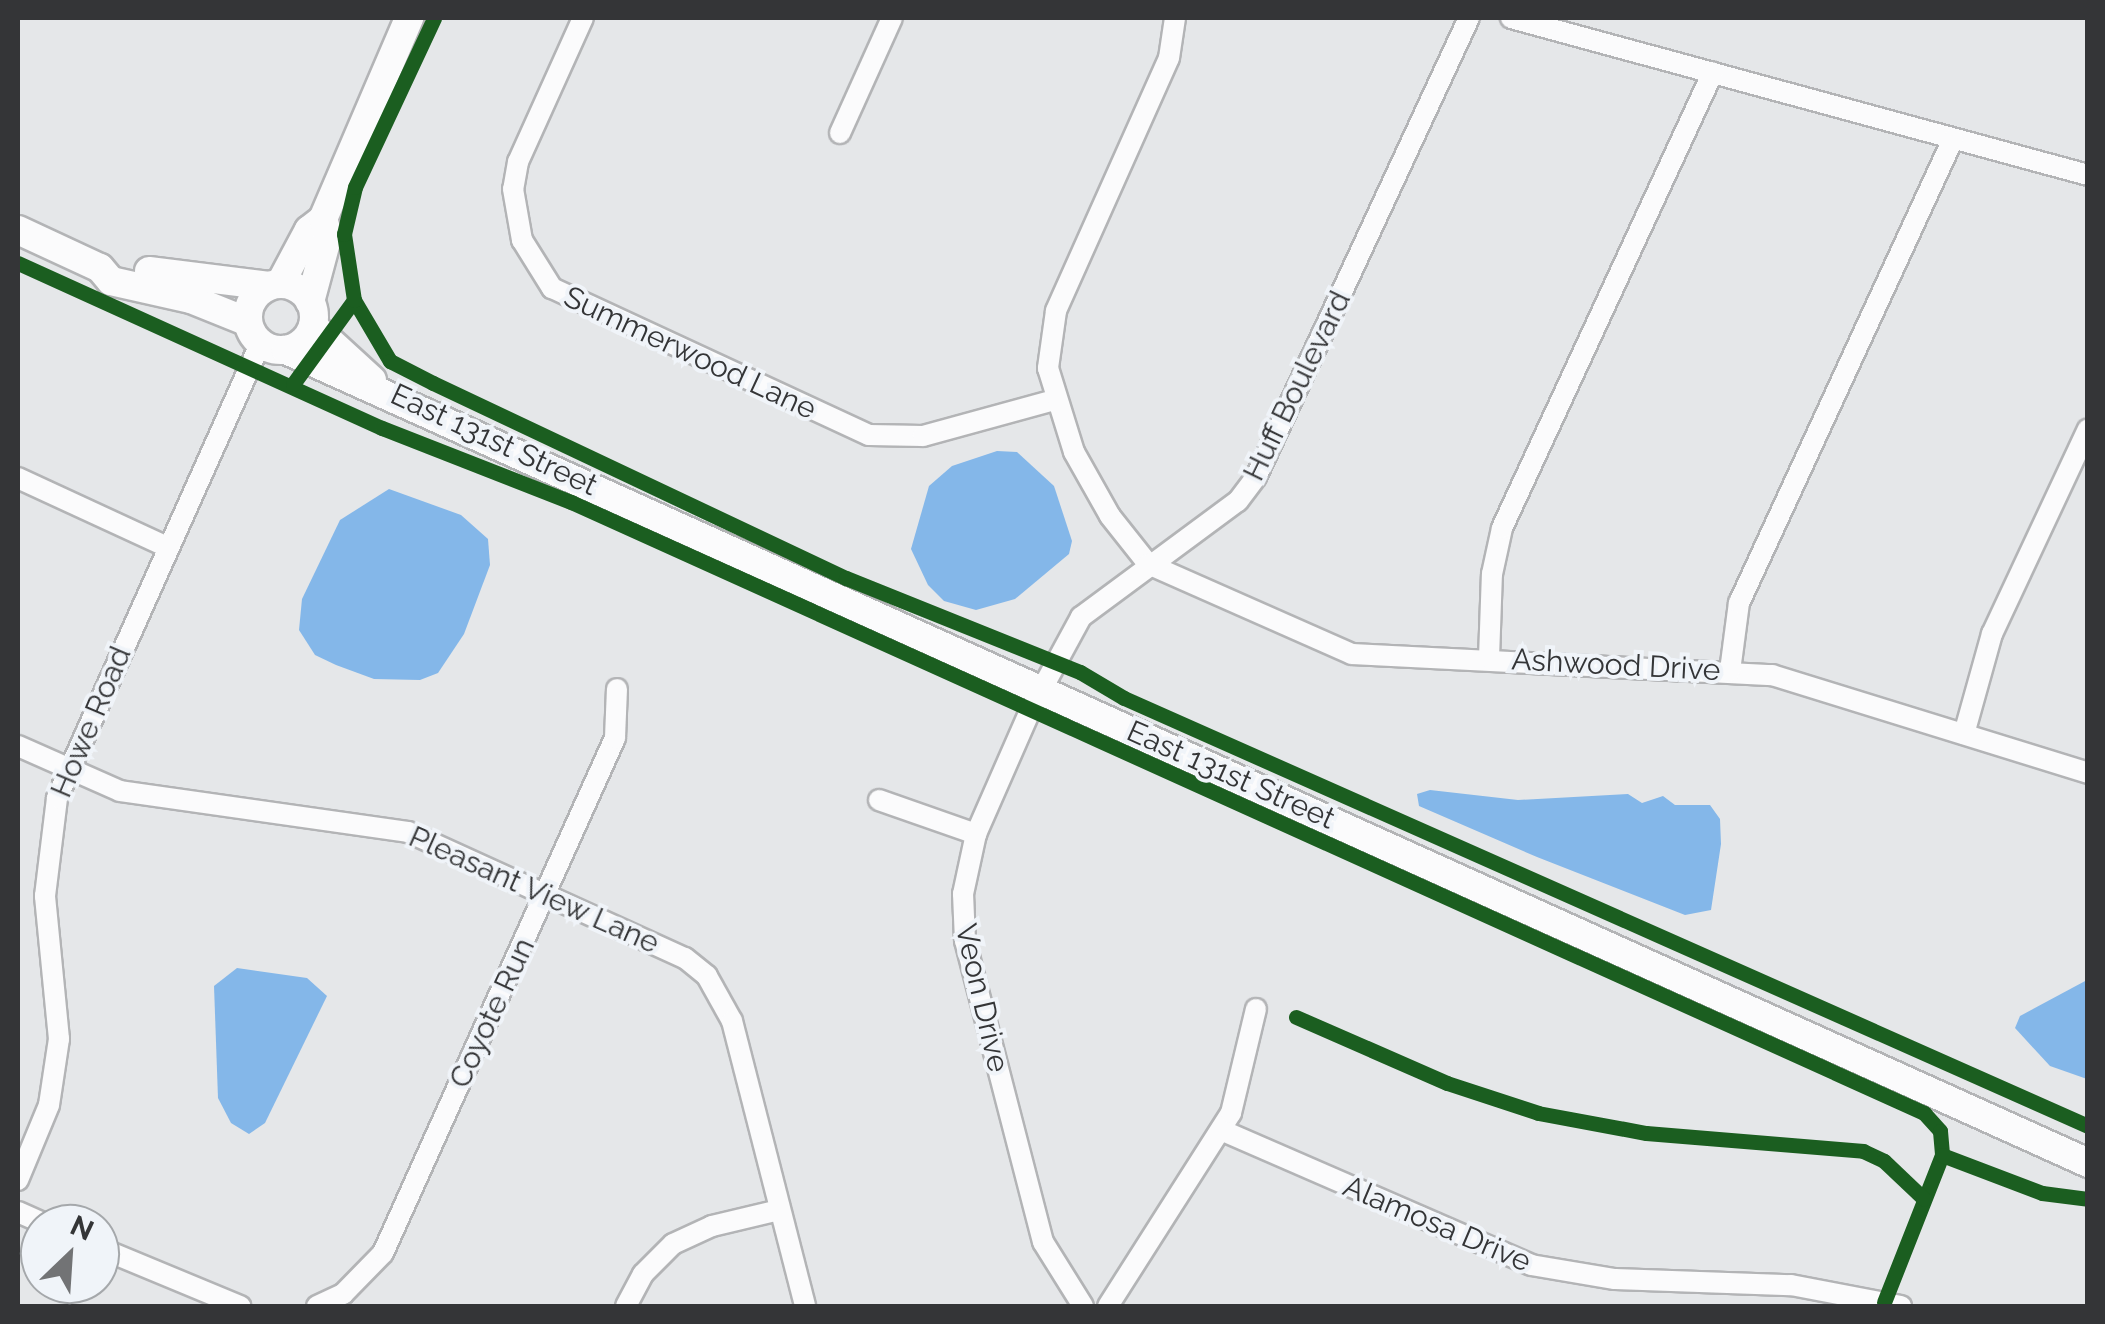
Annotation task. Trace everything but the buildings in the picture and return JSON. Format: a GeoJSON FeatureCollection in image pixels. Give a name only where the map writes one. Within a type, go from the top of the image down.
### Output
{"type":"FeatureCollection","features":[{"type":"Feature","properties":{"kind":"street"},"geometry":{"type":"LineString","coordinates":[[323,219],[328,235],[304,342],[265,339],[252,300],[274,285],[309,230],[323,219],[408,18]]}},
{"type":"Feature","properties":{"kind":"street","name":"Summerwood Lane"},"geometry":{"type":"LineString","coordinates":[[583,18],[518,162],[514,189],[522,240],[552,288],[870,435],[923,436],[1056,400]]}},
{"type":"Feature","properties":{"kind":"street"},"geometry":{"type":"LineString","coordinates":[[840,133],[892,18]]}},
{"type":"Feature","properties":{"kind":"street"},"geometry":{"type":"LineString","coordinates":[[1148,564],[1110,516],[1056,400],[1048,368],[1056,311],[1169,58],[1175,18]]}},
{"type":"Feature","properties":{"kind":"street","name":"Huff Boulevard"},"geometry":{"type":"LineString","coordinates":[[1042,689],[1081,617],[1238,501],[1256,477],[1469,18]]}},
{"type":"Feature","properties":{"kind":"street"},"geometry":{"type":"LineString","coordinates":[[1512,18],[2088,176]]}},
{"type":"Feature","properties":{"kind":"street"},"geometry":{"type":"LineString","coordinates":[[1489,658],[1492,574],[1502,528],[1714,72]]}},
{"type":"Feature","properties":{"kind":"street"},"geometry":{"type":"LineString","coordinates":[[1730,670],[1746,588],[1953,139]]}},
{"type":"Feature","properties":{"kind":"street","name":"East 131st Street"},"geometry":{"type":"LineString","coordinates":[[18,230],[100,268],[112,281],[190,299],[362,387],[375,386],[2088,1163]]}},
{"type":"Feature","properties":{"kind":"street","name":"East 131st Street"},"geometry":{"type":"LineString","coordinates":[[100,268],[115,263],[274,285]]}},
{"type":"Feature","properties":{"kind":"street"},"geometry":{"type":"LineString","coordinates":[[274,285],[302,291],[312,314]]}},
{"type":"Feature","properties":{"kind":"street","name":"East 131st Street"},"geometry":{"type":"LineString","coordinates":[[312,314],[368,372],[375,386]]}},
{"type":"Feature","properties":{"kind":"street","name":"Howe Road"},"geometry":{"type":"LineString","coordinates":[[18,1180],[49,1104],[56,1069],[58,1001],[45,865],[67,769],[265,339]]}},
{"type":"Feature","properties":{"kind":"street"},"geometry":{"type":"LineString","coordinates":[[1964,734],[1992,634],[2088,429]]}},
{"type":"Feature","properties":{"kind":"street"},"geometry":{"type":"LineString","coordinates":[[18,478],[167,547]]}},
{"type":"Feature","properties":{"kind":"street","name":"Ashwood Drive"},"geometry":{"type":"LineString","coordinates":[[1148,564],[1334,650],[1384,658],[1489,658],[1730,670],[1800,681],[2088,774]]}},
{"type":"Feature","properties":{"kind":"street","name":"Coyote Run"},"geometry":{"type":"LineString","coordinates":[[316,1306],[343,1294],[383,1253],[616,738],[618,689]]}},
{"type":"Feature","properties":{"kind":"street","name":"Veon Drive"},"geometry":{"type":"LineString","coordinates":[[1042,689],[976,834],[963,894],[965,941],[1043,1242],[1082,1306]]}},
{"type":"Feature","properties":{"kind":"street","name":"Pleasant View Lane"},"geometry":{"type":"LineString","coordinates":[[18,746],[135,794],[408,832],[660,944],[707,976],[732,1021],[805,1306]]}},
{"type":"Feature","properties":{"kind":"street"},"geometry":{"type":"LineString","coordinates":[[879,800],[976,834]]}},
{"type":"Feature","properties":{"kind":"street"},"geometry":{"type":"LineString","coordinates":[[1108,1306],[1221,1130],[1242,1080],[1256,1009]]}},
{"type":"Feature","properties":{"kind":"street","name":"Alamosa Drive"},"geometry":{"type":"LineString","coordinates":[[1221,1130],[1531,1265],[1616,1280],[1902,1306]]}},
{"type":"Feature","properties":{"kind":"street"},"geometry":{"type":"LineString","coordinates":[[626,1306],[643,1274],[672,1244],[712,1226],[779,1210]]}},
{"type":"Feature","properties":{"kind":"street"},"geometry":{"type":"LineString","coordinates":[[120,1256],[240,1306]]}},
{"type":"Feature","properties":{"kind":"water"},"geometry":{"type":"Polygon","coordinates":[[[997,451],[1017,452],[1054,486],[1072,541],[1069,554],[1015,599],[976,610],[944,601],[928,585],[911,549],[929,486],[952,466],[997,451]]]}},
{"type":"Feature","properties":{"kind":"water"},"geometry":{"type":"Polygon","coordinates":[[[389,489],[461,515],[488,539],[490,565],[464,634],[438,673],[420,680],[374,679],[336,665],[315,655],[299,630],[302,599],[340,520],[389,489]]]}},
{"type":"Feature","properties":{"kind":"water"},"geometry":{"type":"Polygon","coordinates":[[[1430,790],[1518,800],[1628,794],[1642,803],[1663,796],[1675,805],[1710,805],[1720,819],[1721,844],[1711,910],[1685,915],[1537,857],[1419,806],[1417,794],[1430,790]]]}},
{"type":"Feature","properties":{"kind":"water"},"geometry":{"type":"Polygon","coordinates":[[[237,968],[307,978],[327,996],[265,1123],[249,1134],[231,1123],[218,1098],[214,986],[237,968]]]}},
{"type":"Feature","properties":{"kind":"water"},"geometry":{"type":"Polygon","coordinates":[[[2087,980],[2087,1079],[2050,1066],[2015,1028],[2020,1016],[2087,980]]]}},
{"type":"Feature","properties":{"kind":"cycle path"},"geometry":{"type":"LineString","coordinates":[[293,384],[354,300],[344,234],[355,187],[434,18]]}},
{"type":"Feature","properties":{"kind":"cycle path"},"geometry":{"type":"LineString","coordinates":[[18,263],[382,428],[571,502],[1924,1113],[1940,1131],[1942,1155],[1884,1302]]}},
{"type":"Feature","properties":{"kind":"cycle path"},"geometry":{"type":"LineString","coordinates":[[354,300],[390,361],[433,383],[846,578],[1080,672],[1124,698],[2088,1126]]}},
{"type":"Feature","properties":{"kind":"cycle path"},"geometry":{"type":"LineString","coordinates":[[1296,1017],[1447,1083],[1538,1113],[1646,1133],[1863,1151],[1884,1161],[1924,1199]]}},
{"type":"Feature","properties":{"kind":"cycle path"},"geometry":{"type":"LineString","coordinates":[[1942,1155],[2042,1193],[2088,1199]]}}]}
